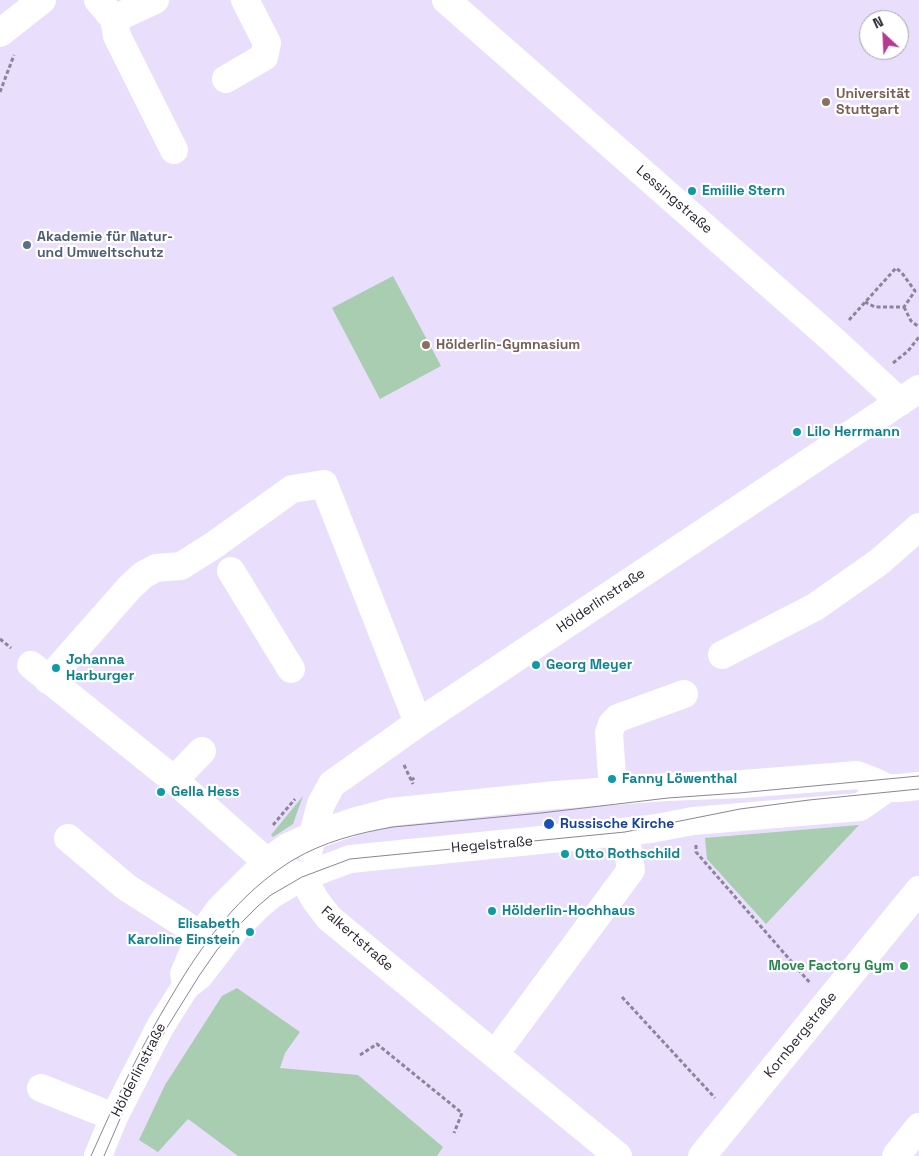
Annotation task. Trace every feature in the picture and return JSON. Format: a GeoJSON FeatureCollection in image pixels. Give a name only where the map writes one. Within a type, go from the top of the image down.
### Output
{"type":"FeatureCollection","features":[{"type":"Feature","properties":{"kind":"street"},"geometry":{"type":"LineString","coordinates":[[0,33],[42,0]]}},
{"type":"Feature","properties":{"kind":"street"},"geometry":{"type":"LineString","coordinates":[[155,0],[106,10],[116,36],[174,150]]}},
{"type":"Feature","properties":{"kind":"street"},"geometry":{"type":"LineString","coordinates":[[226,80],[264,57],[267,43],[245,0]]}},
{"type":"Feature","properties":{"kind":"street","name":"Lessingstraße"},"geometry":{"type":"LineString","coordinates":[[446,0],[832,339],[909,396]]}},
{"type":"Feature","properties":{"kind":"street","name":"Hölderlinstraße"},"geometry":{"type":"LineString","coordinates":[[98,1156],[114,1117],[160,1027],[186,986],[199,976],[232,933],[258,906],[271,895],[302,877],[321,804],[332,784],[418,723],[909,396]]}},
{"type":"Feature","properties":{"kind":"street"},"geometry":{"type":"LineString","coordinates":[[302,877],[268,862],[174,780],[40,672],[143,575],[156,568],[181,566],[221,556],[292,489],[324,484],[418,723]]}},
{"type":"Feature","properties":{"kind":"street"},"geometry":{"type":"LineString","coordinates":[[722,655],[815,607],[879,562],[919,527]]}},
{"type":"Feature","properties":{"kind":"street"},"geometry":{"type":"LineString","coordinates":[[221,556],[291,669]]}},
{"type":"Feature","properties":{"kind":"street"},"geometry":{"type":"LineString","coordinates":[[613,791],[609,733],[612,724],[618,718],[684,694]]}},
{"type":"Feature","properties":{"kind":"street"},"geometry":{"type":"LineString","coordinates":[[174,780],[202,751]]}},
{"type":"Feature","properties":{"kind":"street"},"geometry":{"type":"LineString","coordinates":[[312,836],[390,812],[556,795],[857,776],[887,788],[919,786]]}},
{"type":"Feature","properties":{"kind":"street","name":"Hegelstraße"},"geometry":{"type":"LineString","coordinates":[[302,877],[350,859],[651,830],[693,821],[860,807],[887,788]]}},
{"type":"Feature","properties":{"kind":"street"},"geometry":{"type":"LineString","coordinates":[[495,1054],[631,870],[624,832]]}},
{"type":"Feature","properties":{"kind":"street","name":"Hölderlinstraße"},"geometry":{"type":"LineString","coordinates":[[186,986],[184,974],[200,936],[220,909],[268,862],[288,847],[312,836]]}},
{"type":"Feature","properties":{"kind":"street"},"geometry":{"type":"LineString","coordinates":[[68,838],[126,887],[200,936]]}},
{"type":"Feature","properties":{"kind":"street","name":"Falkertstraße"},"geometry":{"type":"LineString","coordinates":[[302,877],[316,901],[329,918],[618,1156]]}},
{"type":"Feature","properties":{"kind":"street","name":"Kornbergstraße"},"geometry":{"type":"LineString","coordinates":[[702,1156],[919,890]]}},
{"type":"Feature","properties":{"kind":"street"},"geometry":{"type":"LineString","coordinates":[[41,1088],[114,1117]]}},
{"type":"Feature","properties":{"kind":"street"},"geometry":{"type":"LineString","coordinates":[[896,1156],[919,1128]]}},
{"type":"Feature","properties":{"kind":"path"},"geometry":{"type":"LineString","coordinates":[[832,339],[896,268],[917,291],[904,307]]}},
{"type":"Feature","properties":{"kind":"path"},"geometry":{"type":"LineString","coordinates":[[865,302],[875,307],[904,307]]}},
{"type":"Feature","properties":{"kind":"path"},"geometry":{"type":"LineString","coordinates":[[904,307],[911,321],[919,327]]}},
{"type":"Feature","properties":{"kind":"path"},"geometry":{"type":"LineString","coordinates":[[908,351],[919,337]]}},
{"type":"Feature","properties":{"kind":"path"},"geometry":{"type":"LineString","coordinates":[[402,761],[416,791]]}},
{"type":"Feature","properties":{"kind":"path"},"geometry":{"type":"LineString","coordinates":[[411,780],[416,777]]}},
{"type":"Feature","properties":{"kind":"path"},"geometry":{"type":"LineString","coordinates":[[696,852],[806,980]]}},
{"type":"Feature","properties":{"kind":"path"},"geometry":{"type":"LineString","coordinates":[[622,997],[719,1103]]}},
{"type":"Feature","properties":{"kind":"path"},"geometry":{"type":"LineString","coordinates":[[360,1055],[377,1044],[462,1113],[454,1133]]}},
{"type":"Feature","properties":{"kind":"green space"},"geometry":{"type":"Polygon","coordinates":[[[393,276],[441,366],[380,399],[332,308],[393,276]]]}},
{"type":"Feature","properties":{"kind":"green space"},"geometry":{"type":"Polygon","coordinates":[[[303,796],[293,824],[273,837],[271,835],[303,796]]]}},
{"type":"Feature","properties":{"kind":"green space"},"geometry":{"type":"Polygon","coordinates":[[[859,825],[766,924],[707,859],[705,838],[859,825]]]}},
{"type":"Feature","properties":{"kind":"green space"},"geometry":{"type":"Polygon","coordinates":[[[237,988],[300,1032],[285,1053],[280,1068],[358,1075],[443,1147],[437,1156],[238,1156],[188,1119],[158,1152],[139,1140],[165,1085],[222,996],[237,988]]]}},
{"type":"Feature","properties":{"kind":"tram line"},"geometry":{"type":"LineString","coordinates":[[91,1156],[138,1055],[183,977],[209,939],[223,921],[256,888],[293,860],[316,848],[354,835],[393,827],[541,813],[668,798],[919,776]]}},
{"type":"Feature","properties":{"kind":"tram line"},"geometry":{"type":"LineString","coordinates":[[104,1156],[123,1112],[166,1029],[217,950],[258,906],[271,895],[302,877],[350,859],[625,832],[740,809],[919,789]]}},
{"type":"Feature","properties":{"kind":"place","name":"Universität Stuttgart"},"geometry":{"type":"Point","coordinates":[826,102]}},
{"type":"Feature","properties":{"kind":"place","name":"Emiilie Stern"},"geometry":{"type":"Point","coordinates":[692,191]}},
{"type":"Feature","properties":{"kind":"place","name":"Akademie für Natur- und Umweltschutz"},"geometry":{"type":"Point","coordinates":[27,245]}},
{"type":"Feature","properties":{"kind":"place","name":"Hölderlin-Gymnasium"},"geometry":{"type":"Point","coordinates":[426,345]}},
{"type":"Feature","properties":{"kind":"place","name":"Lilo Herrmann"},"geometry":{"type":"Point","coordinates":[797,432]}},
{"type":"Feature","properties":{"kind":"place","name":"Georg Meyer"},"geometry":{"type":"Point","coordinates":[536,665]}},
{"type":"Feature","properties":{"kind":"place","name":"Johanna Harburger"},"geometry":{"type":"Point","coordinates":[56,668]}},
{"type":"Feature","properties":{"kind":"place","name":"Fanny Löwenthal"},"geometry":{"type":"Point","coordinates":[612,779]}},
{"type":"Feature","properties":{"kind":"place","name":"Gella Hess"},"geometry":{"type":"Point","coordinates":[161,792]}},
{"type":"Feature","properties":{"kind":"place","name":"Russische Kirche"},"geometry":{"type":"Point","coordinates":[549,824]}},
{"type":"Feature","properties":{"kind":"place","name":"Otto Rothschild"},"geometry":{"type":"Point","coordinates":[565,854]}},
{"type":"Feature","properties":{"kind":"place","name":"Hölderlin-Hochhaus"},"geometry":{"type":"Point","coordinates":[492,911]}},
{"type":"Feature","properties":{"kind":"place","name":"Elisabeth Karoline Einstein"},"geometry":{"type":"Point","coordinates":[250,932]}},
{"type":"Feature","properties":{"kind":"place","name":"Move Factory Gym"},"geometry":{"type":"Point","coordinates":[904,966]}}]}
